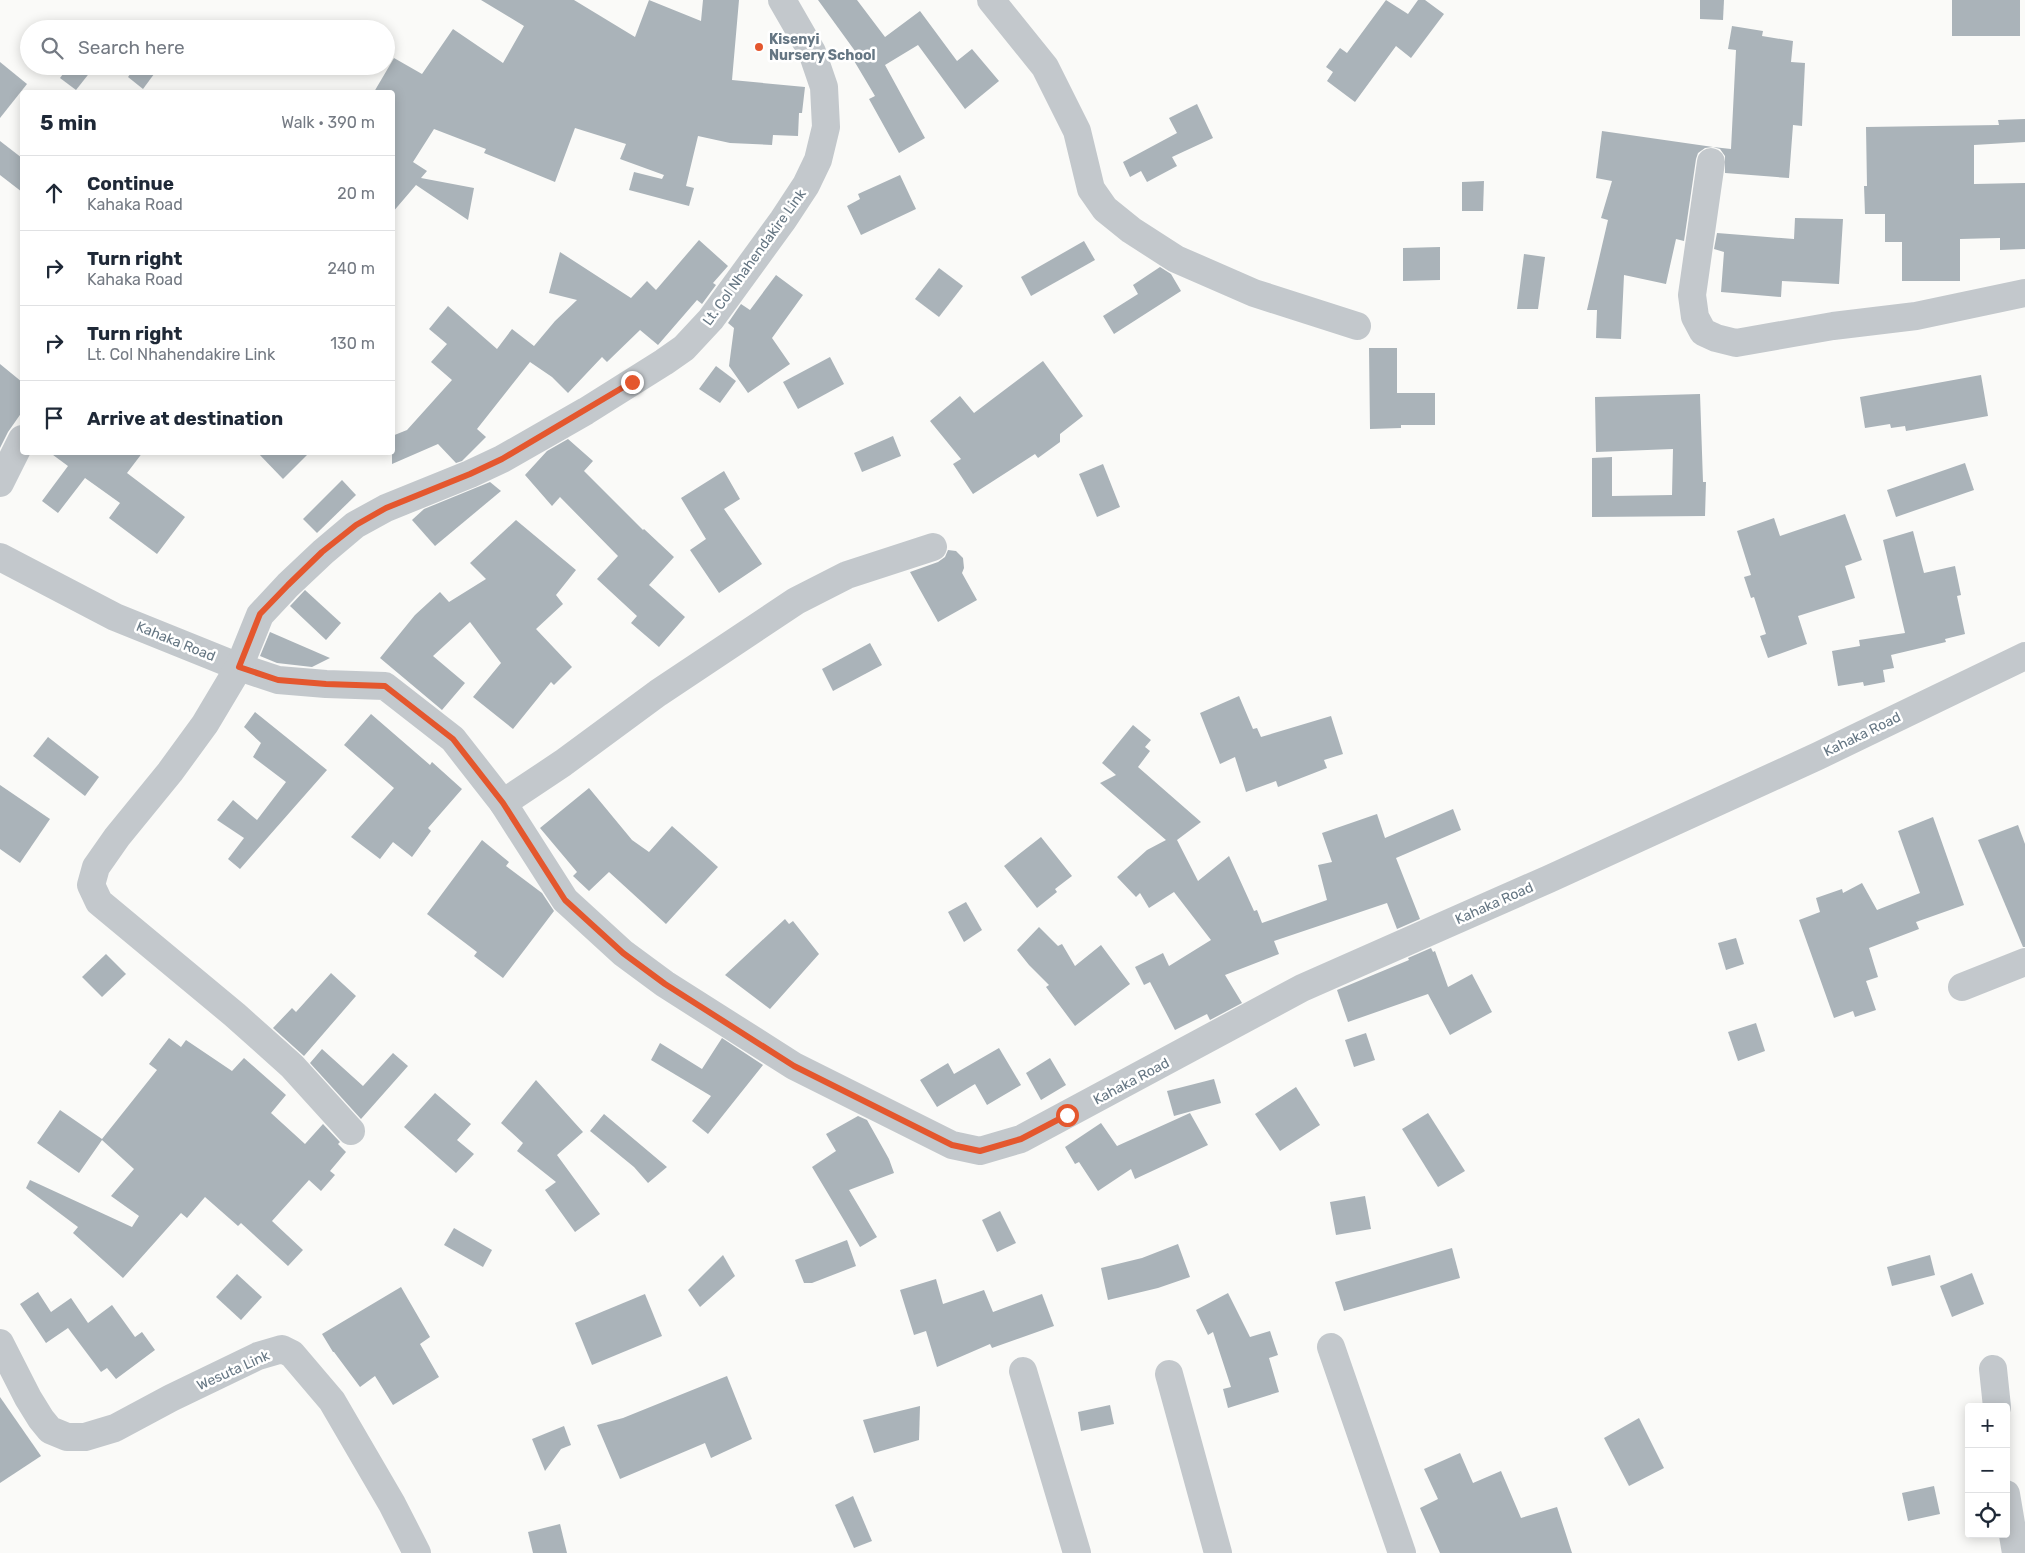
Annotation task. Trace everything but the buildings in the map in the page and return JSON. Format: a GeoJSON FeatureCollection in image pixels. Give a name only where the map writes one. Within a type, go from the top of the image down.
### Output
{"type":"FeatureCollection","features":[{"type":"Feature","properties":{"kind":"street","name":"Lt. Col Nhahendakire Link"},"geometry":{"type":"LineString","coordinates":[[351,1131],[292,1066],[235,1015],[99,902],[91,885],[96,867],[205,724],[239,667],[260,614],[322,552],[356,525],[386,508],[470,474],[545,434],[664,362],[684,348],[712,320],[806,185],[818,160],[826,127],[824,87],[812,52],[782,0]]}},
{"type":"Feature","properties":{"kind":"street"},"geometry":{"type":"LineString","coordinates":[[991,0],[1045,67],[1077,131],[1091,188],[1105,209],[1131,230],[1176,259],[1254,293],[1357,326]]}},
{"type":"Feature","properties":{"kind":"street"},"geometry":{"type":"LineString","coordinates":[[1711,162],[1692,295],[1695,316],[1703,332],[1716,338],[1736,343],[1833,326],[1916,316],[2025,293]]}},
{"type":"Feature","properties":{"kind":"street"},"geometry":{"type":"LineString","coordinates":[[0,483],[20,443]]}},
{"type":"Feature","properties":{"kind":"street"},"geometry":{"type":"LineString","coordinates":[[503,803],[563,763],[658,692],[796,601],[847,574],[933,547]]}},
{"type":"Feature","properties":{"kind":"street","name":"Kahaka Road"},"geometry":{"type":"LineString","coordinates":[[0,556],[115,616],[239,667],[278,680],[385,686],[453,739],[503,803],[565,900],[623,953],[665,984],[794,1066],[952,1145],[980,1151],[1021,1139],[1302,988],[1818,756],[2025,656]]}},
{"type":"Feature","properties":{"kind":"street"},"geometry":{"type":"LineString","coordinates":[[1962,986],[2025,962]]}},
{"type":"Feature","properties":{"kind":"street","name":"Wesuta Link"},"geometry":{"type":"LineString","coordinates":[[0,1343],[41,1419],[50,1430],[66,1437],[85,1437],[114,1428],[258,1356],[282,1349],[292,1354],[332,1401],[392,1504],[417,1553]]}},
{"type":"Feature","properties":{"kind":"street"},"geometry":{"type":"LineString","coordinates":[[1331,1347],[1402,1553]]}},
{"type":"Feature","properties":{"kind":"street"},"geometry":{"type":"LineString","coordinates":[[1993,1368],[1997,1403]]}},
{"type":"Feature","properties":{"kind":"street"},"geometry":{"type":"LineString","coordinates":[[1023,1370],[1077,1553]]}},
{"type":"Feature","properties":{"kind":"street"},"geometry":{"type":"LineString","coordinates":[[1169,1374],[1218,1553]]}},
{"type":"Feature","properties":{"kind":"street"},"geometry":{"type":"LineString","coordinates":[[2010,1518],[2016,1553]]}},
{"type":"Feature","properties":{"kind":"place","name":"Kisenyi Nursery School"},"geometry":{"type":"Point","coordinates":[759,47]}},
{"type":"Feature","properties":{"kind":"route"},"geometry":{"type":"LineString","coordinates":[[632,382],[502,459],[386,508],[356,525],[322,552],[260,614],[239,667],[278,680],[385,686],[453,739],[503,803],[565,900],[623,953],[665,984],[739,1033],[794,1066],[952,1145],[980,1151],[1021,1139],[1067,1115]]}}]}
